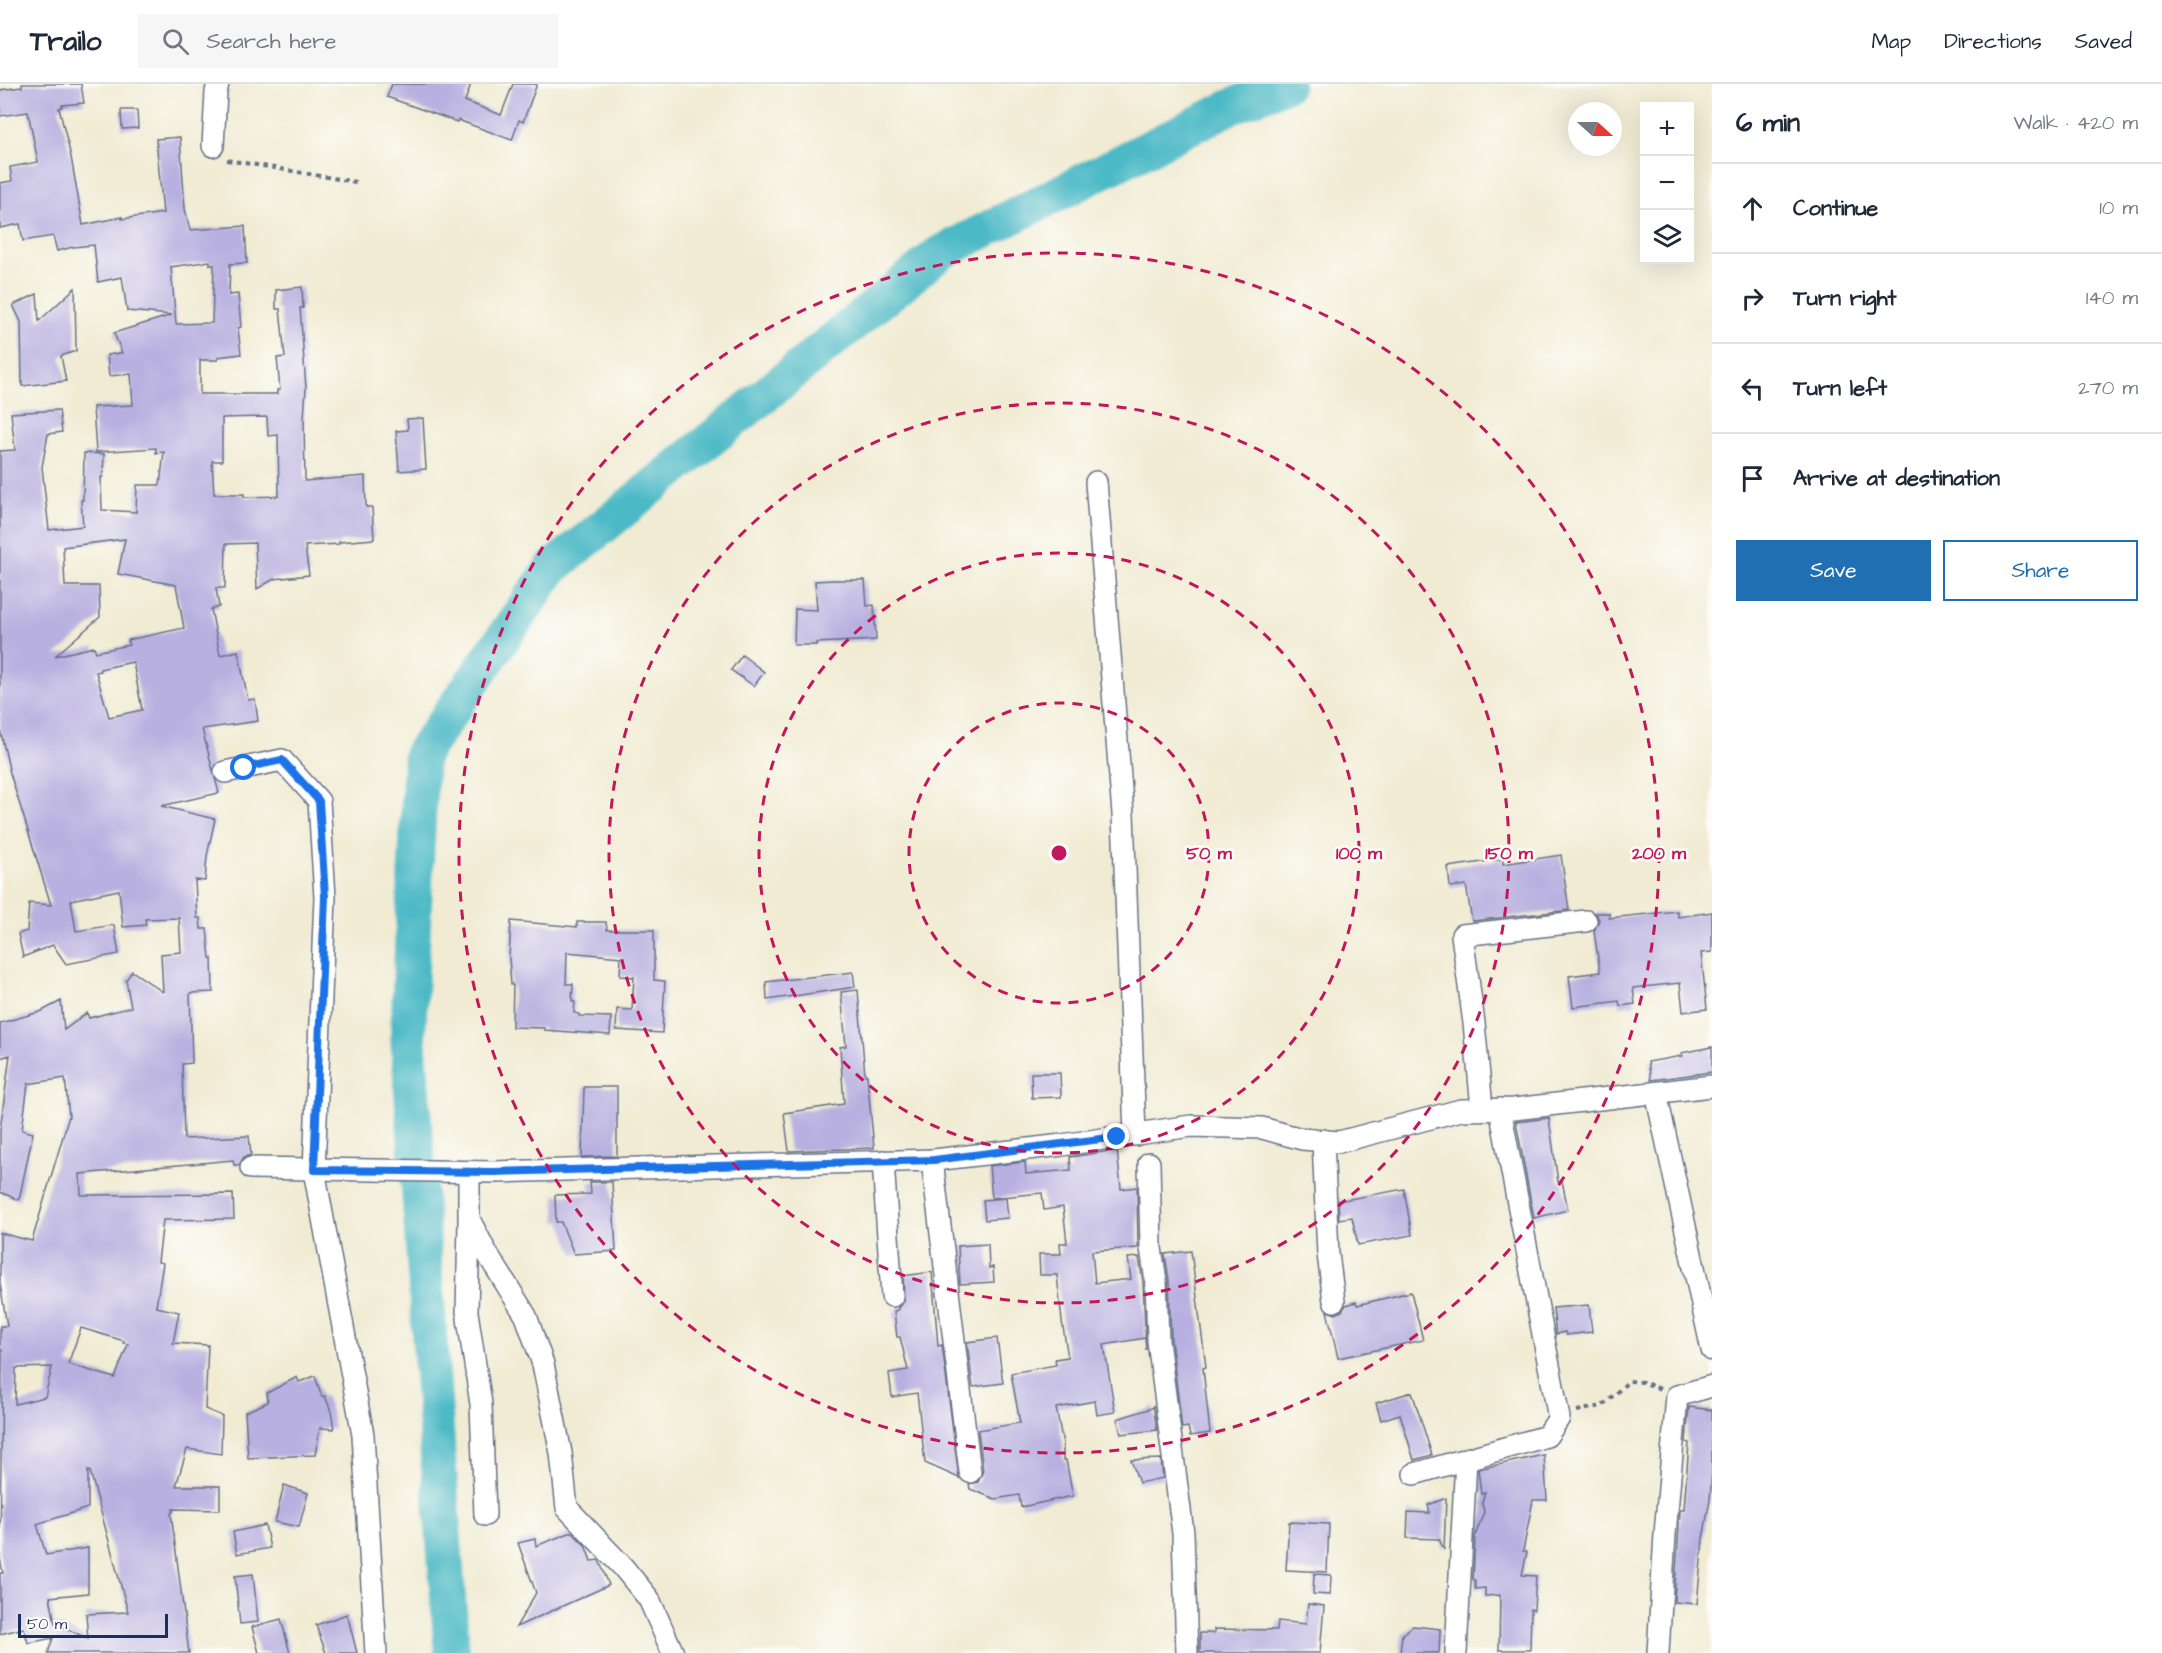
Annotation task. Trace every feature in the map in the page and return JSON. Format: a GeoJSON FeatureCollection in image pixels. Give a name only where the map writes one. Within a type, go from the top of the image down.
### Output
{"type":"FeatureCollection","features":[{"type":"Feature","properties":{"kind":"street"},"geometry":{"type":"LineString","coordinates":[[213,146],[218,84]]}},
{"type":"Feature","properties":{"kind":"street"},"geometry":{"type":"LineString","coordinates":[[1096,482],[1123,814],[1135,1135]]}},
{"type":"Feature","properties":{"kind":"street"},"geometry":{"type":"LineString","coordinates":[[225,772],[282,760],[319,801],[325,897],[314,1170],[363,1435],[376,1653]]}},
{"type":"Feature","properties":{"kind":"street"},"geometry":{"type":"LineString","coordinates":[[1414,1474],[1547,1436],[1558,1418],[1491,1109],[1474,1023],[1462,934],[1586,921]]}},
{"type":"Feature","properties":{"kind":"street"},"geometry":{"type":"LineString","coordinates":[[251,1168],[494,1172],[932,1160],[1191,1126],[1262,1128],[1302,1139],[1339,1142],[1461,1110],[1514,1109],[1712,1086]]}},
{"type":"Feature","properties":{"kind":"street"},"geometry":{"type":"LineString","coordinates":[[1656,1093],[1712,1350]]}},
{"type":"Feature","properties":{"kind":"street"},"geometry":{"type":"LineString","coordinates":[[1323,1140],[1328,1254],[1335,1301]]}},
{"type":"Feature","properties":{"kind":"street"},"geometry":{"type":"LineString","coordinates":[[932,1160],[970,1472]]}},
{"type":"Feature","properties":{"kind":"street"},"geometry":{"type":"LineString","coordinates":[[883,1161],[892,1296]]}},
{"type":"Feature","properties":{"kind":"street"},"geometry":{"type":"LineString","coordinates":[[1149,1163],[1151,1248],[1156,1281],[1158,1341],[1183,1533],[1187,1653]]}},
{"type":"Feature","properties":{"kind":"street"},"geometry":{"type":"LineString","coordinates":[[470,1172],[467,1312],[481,1404],[485,1515]]}},
{"type":"Feature","properties":{"kind":"street"},"geometry":{"type":"LineString","coordinates":[[469,1220],[526,1316],[543,1364],[561,1453],[567,1508],[623,1567],[649,1599],[673,1653]]}},
{"type":"Feature","properties":{"kind":"street"},"geometry":{"type":"LineString","coordinates":[[1658,1653],[1677,1396],[1712,1386]]}},
{"type":"Feature","properties":{"kind":"street"},"geometry":{"type":"LineString","coordinates":[[1456,1653],[1466,1459]]}},
{"type":"Feature","properties":{"kind":"path"},"geometry":{"type":"LineString","coordinates":[[213,146],[215,158],[356,182]]}},
{"type":"Feature","properties":{"kind":"path"},"geometry":{"type":"LineString","coordinates":[[1558,1418],[1602,1406],[1629,1381],[1643,1382],[1677,1396]]}},
{"type":"Feature","properties":{"kind":"building"},"geometry":{"type":"Polygon","coordinates":[[[22,84],[81,84],[84,103],[62,105],[59,108],[71,157],[83,225],[122,217],[122,219],[163,213],[156,139],[180,137],[185,209],[190,230],[245,226],[247,263],[230,264],[229,295],[238,294],[241,354],[218,357],[218,360],[200,360],[200,394],[277,394],[277,390],[280,390],[277,358],[285,357],[280,309],[276,309],[276,290],[302,287],[303,308],[300,308],[306,388],[305,481],[365,476],[366,507],[372,507],[374,539],[305,546],[309,575],[274,579],[257,589],[255,543],[226,544],[225,588],[216,588],[219,607],[211,609],[220,655],[238,651],[248,700],[255,699],[258,721],[202,729],[219,793],[161,806],[215,819],[207,856],[205,881],[195,880],[197,918],[200,918],[201,929],[207,929],[210,958],[212,958],[213,992],[190,993],[192,1063],[182,1064],[184,1139],[249,1136],[251,1155],[244,1157],[239,1165],[234,1165],[233,1160],[80,1174],[81,1195],[233,1194],[234,1219],[163,1220],[158,1262],[163,1263],[156,1307],[179,1312],[173,1343],[208,1345],[205,1409],[222,1416],[221,1454],[187,1449],[176,1486],[220,1486],[220,1510],[173,1509],[171,1513],[189,1653],[48,1653],[53,1638],[28,1643],[24,1628],[0,1634],[0,1573],[3,1573],[0,1558],[2,1350],[0,1350],[0,1326],[7,1326],[0,1283],[0,1233],[32,1241],[69,1116],[65,1078],[28,1084],[22,1130],[33,1133],[19,1200],[0,1192],[0,1130],[10,1055],[0,1058],[0,1023],[40,1012],[61,1001],[64,1030],[87,1013],[89,1018],[131,1007],[126,980],[132,971],[163,992],[161,954],[181,952],[179,918],[145,919],[146,925],[123,927],[119,890],[71,900],[76,931],[114,925],[119,954],[66,964],[53,945],[23,957],[18,934],[27,931],[29,903],[51,905],[10,773],[0,729],[0,451],[15,450],[11,413],[59,410],[62,432],[48,434],[42,467],[49,530],[83,526],[81,500],[83,500],[84,453],[104,454],[103,477],[101,477],[102,510],[136,512],[137,485],[160,485],[164,452],[156,453],[156,448],[96,452],[93,407],[133,405],[131,374],[109,376],[107,355],[122,353],[114,333],[172,315],[127,311],[122,277],[98,282],[94,245],[57,251],[53,236],[23,241],[20,224],[0,228],[0,183],[12,181],[10,167],[38,162],[28,112],[0,116],[0,90],[22,87],[22,84]],[[210,261],[171,267],[176,324],[212,323],[214,265],[210,265],[210,261]],[[267,417],[222,418],[222,461],[212,461],[214,494],[244,494],[244,497],[279,496],[278,435],[268,436],[267,417]],[[125,539],[63,547],[65,586],[99,586],[100,617],[55,656],[94,647],[96,652],[129,645],[128,640],[184,628],[176,585],[118,574],[125,539]],[[133,662],[100,669],[101,671],[96,672],[109,717],[142,710],[133,662]],[[81,1328],[68,1364],[115,1378],[128,1344],[81,1328]],[[52,1367],[16,1368],[15,1404],[45,1397],[52,1367]],[[88,1471],[88,1508],[37,1524],[46,1555],[88,1548],[88,1593],[50,1597],[55,1623],[88,1639],[86,1614],[128,1612],[90,1471],[88,1471]]]}},
{"type":"Feature","properties":{"kind":"building"},"geometry":{"type":"Polygon","coordinates":[[[392,84],[471,84],[465,101],[501,115],[513,84],[537,84],[523,122],[519,120],[512,140],[387,97],[392,84]]]}},
{"type":"Feature","properties":{"kind":"building"},"geometry":{"type":"Polygon","coordinates":[[[121,110],[137,110],[138,128],[122,129],[121,110]]]}},
{"type":"Feature","properties":{"kind":"building"},"geometry":{"type":"Polygon","coordinates":[[[75,288],[76,351],[61,356],[66,381],[22,386],[21,322],[13,305],[37,294],[39,321],[75,288]]]}},
{"type":"Feature","properties":{"kind":"building"},"geometry":{"type":"Polygon","coordinates":[[[423,418],[426,469],[399,471],[396,431],[408,430],[407,419],[423,418]]]}},
{"type":"Feature","properties":{"kind":"building"},"geometry":{"type":"Polygon","coordinates":[[[865,580],[867,606],[874,605],[876,640],[794,645],[795,609],[817,610],[815,581],[865,580]]]}},
{"type":"Feature","properties":{"kind":"building"},"geometry":{"type":"Polygon","coordinates":[[[742,655],[764,672],[754,686],[731,670],[742,655]]]}},
{"type":"Feature","properties":{"kind":"building"},"geometry":{"type":"Polygon","coordinates":[[[1561,855],[1569,910],[1472,921],[1466,885],[1450,887],[1448,867],[1503,859],[1503,864],[1561,855]]]}},
{"type":"Feature","properties":{"kind":"building"},"geometry":{"type":"Polygon","coordinates":[[[1677,911],[1678,917],[1712,912],[1712,952],[1701,953],[1707,1009],[1683,1012],[1680,983],[1633,988],[1635,1004],[1620,1006],[1619,1001],[1573,1007],[1569,976],[1600,972],[1594,931],[1599,920],[1596,913],[1609,913],[1609,918],[1677,911]]]}},
{"type":"Feature","properties":{"kind":"building"},"geometry":{"type":"Polygon","coordinates":[[[511,921],[577,927],[577,922],[606,922],[607,930],[654,930],[654,980],[665,981],[662,1033],[616,1030],[617,1009],[632,1010],[634,977],[620,976],[621,957],[567,952],[566,984],[573,984],[574,1013],[579,1016],[611,1017],[610,1035],[512,1027],[513,985],[511,985],[509,958],[511,921]]]}},
{"type":"Feature","properties":{"kind":"building"},"geometry":{"type":"Polygon","coordinates":[[[853,972],[855,987],[767,1000],[766,982],[853,972]]]}},
{"type":"Feature","properties":{"kind":"building"},"geometry":{"type":"Polygon","coordinates":[[[858,990],[874,1148],[789,1151],[784,1113],[844,1104],[840,1047],[846,1046],[841,992],[858,990]]]}},
{"type":"Feature","properties":{"kind":"building"},"geometry":{"type":"Polygon","coordinates":[[[1712,1047],[1712,1072],[1651,1080],[1648,1062],[1682,1056],[1681,1053],[1712,1047]]]}},
{"type":"Feature","properties":{"kind":"building"},"geometry":{"type":"Polygon","coordinates":[[[1031,1073],[1060,1073],[1061,1097],[1032,1098],[1031,1073]]]}},
{"type":"Feature","properties":{"kind":"building"},"geometry":{"type":"Polygon","coordinates":[[[584,1087],[617,1087],[617,1156],[582,1157],[584,1087]]]}},
{"type":"Feature","properties":{"kind":"building"},"geometry":{"type":"Polygon","coordinates":[[[1549,1118],[1558,1182],[1562,1181],[1568,1210],[1534,1218],[1516,1122],[1549,1118]]]}},
{"type":"Feature","properties":{"kind":"building"},"geometry":{"type":"Polygon","coordinates":[[[1117,1150],[1121,1189],[1137,1187],[1138,1248],[1092,1251],[1095,1283],[1131,1279],[1128,1258],[1139,1257],[1143,1282],[1146,1350],[1145,1338],[1104,1345],[1115,1412],[1097,1415],[1095,1401],[1056,1408],[1063,1444],[1063,1460],[1066,1460],[1073,1496],[1021,1507],[1019,1495],[995,1499],[970,1489],[969,1484],[978,1482],[983,1471],[978,1430],[1020,1423],[1011,1373],[1056,1365],[1055,1359],[1068,1357],[1057,1275],[1040,1275],[1039,1254],[1061,1254],[1060,1243],[1067,1243],[1063,1207],[1044,1210],[1042,1193],[992,1198],[989,1166],[1025,1162],[1026,1174],[1071,1170],[1070,1157],[1117,1150]]]}},
{"type":"Feature","properties":{"kind":"building"},"geometry":{"type":"Polygon","coordinates":[[[590,1182],[612,1182],[616,1251],[574,1254],[561,1222],[556,1222],[555,1195],[591,1194],[590,1182]]]}},
{"type":"Feature","properties":{"kind":"building"},"geometry":{"type":"Polygon","coordinates":[[[1404,1189],[1412,1235],[1358,1245],[1352,1217],[1339,1219],[1338,1201],[1404,1189]]]}},
{"type":"Feature","properties":{"kind":"building"},"geometry":{"type":"Polygon","coordinates":[[[1006,1198],[1008,1218],[985,1220],[983,1200],[1006,1198]]]}},
{"type":"Feature","properties":{"kind":"building"},"geometry":{"type":"Polygon","coordinates":[[[988,1244],[989,1268],[993,1267],[994,1282],[960,1284],[958,1246],[988,1244]]]}},
{"type":"Feature","properties":{"kind":"building"},"geometry":{"type":"Polygon","coordinates":[[[1191,1251],[1206,1367],[1203,1368],[1210,1433],[1190,1436],[1188,1427],[1182,1428],[1171,1340],[1169,1280],[1165,1254],[1191,1251]]]}},
{"type":"Feature","properties":{"kind":"building"},"geometry":{"type":"Polygon","coordinates":[[[932,1272],[938,1346],[942,1345],[959,1478],[925,1463],[917,1393],[892,1397],[889,1373],[908,1370],[900,1337],[897,1337],[894,1311],[898,1310],[904,1301],[903,1276],[932,1272]]]}},
{"type":"Feature","properties":{"kind":"building"},"geometry":{"type":"Polygon","coordinates":[[[1411,1292],[1423,1340],[1338,1358],[1327,1311],[1336,1314],[1346,1305],[1356,1302],[1357,1305],[1411,1292]]]}},
{"type":"Feature","properties":{"kind":"building"},"geometry":{"type":"Polygon","coordinates":[[[1589,1305],[1592,1332],[1556,1334],[1553,1308],[1589,1305]]]}},
{"type":"Feature","properties":{"kind":"building"},"geometry":{"type":"Polygon","coordinates":[[[997,1338],[1003,1383],[973,1387],[967,1342],[997,1338]]]}},
{"type":"Feature","properties":{"kind":"building"},"geometry":{"type":"Polygon","coordinates":[[[315,1376],[322,1397],[325,1396],[331,1411],[334,1429],[320,1428],[315,1455],[248,1458],[245,1412],[268,1402],[267,1393],[297,1377],[299,1382],[315,1376]]]}},
{"type":"Feature","properties":{"kind":"building"},"geometry":{"type":"Polygon","coordinates":[[[1412,1392],[1432,1455],[1414,1460],[1400,1414],[1381,1420],[1376,1403],[1412,1392]]]}},
{"type":"Feature","properties":{"kind":"building"},"geometry":{"type":"Polygon","coordinates":[[[1153,1405],[1157,1430],[1121,1434],[1117,1419],[1152,1408],[1153,1405]]]}},
{"type":"Feature","properties":{"kind":"building"},"geometry":{"type":"Polygon","coordinates":[[[1689,1407],[1712,1410],[1710,1500],[1703,1539],[1697,1604],[1674,1602],[1680,1510],[1684,1510],[1689,1407]]]}},
{"type":"Feature","properties":{"kind":"building"},"geometry":{"type":"Polygon","coordinates":[[[1544,1455],[1547,1500],[1533,1500],[1523,1551],[1527,1552],[1522,1575],[1536,1576],[1534,1610],[1531,1609],[1530,1650],[1499,1650],[1500,1595],[1485,1596],[1485,1588],[1475,1589],[1473,1579],[1475,1536],[1484,1512],[1482,1503],[1485,1492],[1481,1494],[1478,1469],[1544,1455]]]}},
{"type":"Feature","properties":{"kind":"building"},"geometry":{"type":"Polygon","coordinates":[[[1161,1459],[1163,1478],[1139,1483],[1131,1460],[1161,1459]]]}},
{"type":"Feature","properties":{"kind":"building"},"geometry":{"type":"Polygon","coordinates":[[[284,1485],[308,1493],[299,1527],[275,1522],[284,1485]]]}},
{"type":"Feature","properties":{"kind":"building"},"geometry":{"type":"Polygon","coordinates":[[[1446,1498],[1444,1550],[1439,1539],[1407,1538],[1408,1512],[1430,1513],[1428,1505],[1446,1498]]]}},
{"type":"Feature","properties":{"kind":"building"},"geometry":{"type":"Polygon","coordinates":[[[1289,1522],[1329,1524],[1327,1572],[1286,1570],[1289,1522]]]}},
{"type":"Feature","properties":{"kind":"building"},"geometry":{"type":"Polygon","coordinates":[[[265,1525],[270,1548],[237,1554],[233,1532],[265,1525]]]}},
{"type":"Feature","properties":{"kind":"building"},"geometry":{"type":"Polygon","coordinates":[[[572,1532],[585,1545],[591,1561],[599,1560],[609,1585],[516,1627],[536,1593],[518,1543],[535,1539],[536,1546],[572,1532]]]}},
{"type":"Feature","properties":{"kind":"building"},"geometry":{"type":"Polygon","coordinates":[[[253,1574],[258,1622],[240,1624],[235,1576],[253,1574]]]}},
{"type":"Feature","properties":{"kind":"building"},"geometry":{"type":"Polygon","coordinates":[[[1314,1574],[1331,1575],[1330,1595],[1313,1594],[1314,1574]]]}},
{"type":"Feature","properties":{"kind":"building"},"geometry":{"type":"Polygon","coordinates":[[[1308,1604],[1324,1606],[1320,1653],[1200,1653],[1200,1633],[1214,1633],[1214,1629],[1277,1630],[1278,1621],[1306,1624],[1308,1604]]]}},
{"type":"Feature","properties":{"kind":"building"},"geometry":{"type":"Polygon","coordinates":[[[347,1614],[357,1653],[326,1653],[316,1625],[347,1614]]]}},
{"type":"Feature","properties":{"kind":"building"},"geometry":{"type":"Polygon","coordinates":[[[281,1619],[290,1653],[259,1653],[252,1627],[281,1619]]]}},
{"type":"Feature","properties":{"kind":"building"},"geometry":{"type":"Polygon","coordinates":[[[1413,1626],[1440,1629],[1439,1653],[1400,1653],[1402,1635],[1413,1626]]]}},
{"type":"Feature","properties":{"kind":"waterway"},"geometry":{"type":"LineString","coordinates":[[452,1653],[408,1035],[421,755],[552,568],[940,253],[1228,108],[1286,84]]}},
{"type":"Feature","properties":{"kind":"route"},"geometry":{"type":"LineString","coordinates":[[244,768],[282,760],[319,801],[325,897],[314,1170],[494,1172],[934,1160],[1117,1137]]}}]}
